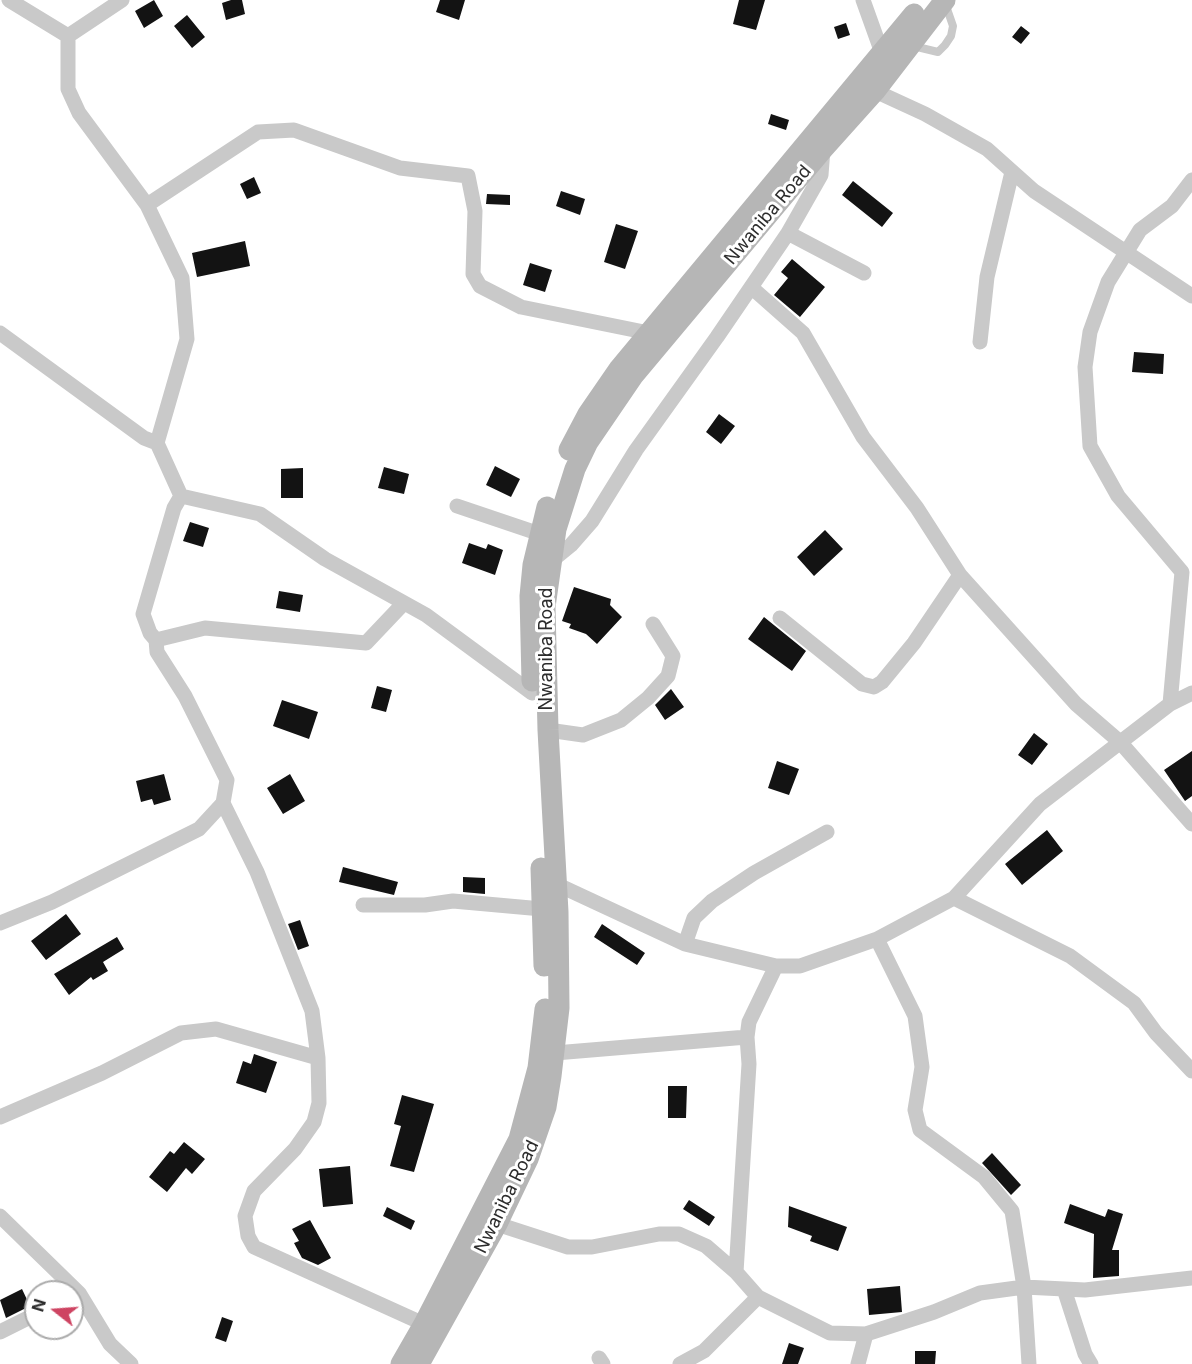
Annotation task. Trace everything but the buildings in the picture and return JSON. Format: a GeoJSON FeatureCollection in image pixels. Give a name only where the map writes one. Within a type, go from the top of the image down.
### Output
{"type":"FeatureCollection","features":[{"type":"Feature","properties":{"kind":"main road"},"geometry":{"type":"LineString","coordinates":[[401,1364],[519,1139],[528,1109],[543,1034],[545,992],[530,596],[540,534],[561,466],[577,432],[619,369],[926,0]]}},
{"type":"Feature","properties":{"kind":"main road","name":"Nwaniba Road"},"geometry":{"type":"LineString","coordinates":[[419,1364],[497,1224],[537,1136],[546,1107],[555,1053],[559,1008],[544,616],[549,563],[556,530],[575,470],[603,419],[633,376],[823,149],[875,91],[908,44],[945,0]]}},
{"type":"Feature","properties":{"kind":"street"},"geometry":{"type":"LineString","coordinates":[[9,0],[68,36]]}},
{"type":"Feature","properties":{"kind":"street"},"geometry":{"type":"LineString","coordinates":[[68,36],[122,0]]}},
{"type":"Feature","properties":{"kind":"street"},"geometry":{"type":"LineString","coordinates":[[863,0],[882,53]]}},
{"type":"Feature","properties":{"kind":"street"},"geometry":{"type":"LineString","coordinates":[[68,36],[68,89],[80,113],[147,205],[182,278],[187,316],[187,339],[157,443],[181,496]]}},
{"type":"Feature","properties":{"kind":"street"},"geometry":{"type":"LineString","coordinates":[[875,91],[925,114],[987,149],[1034,191],[1192,296]]}},
{"type":"Feature","properties":{"kind":"street"},"geometry":{"type":"LineString","coordinates":[[147,205],[258,132],[294,130],[400,168],[468,176],[476,211],[473,274],[480,286],[521,307],[649,333]]}},
{"type":"Feature","properties":{"kind":"street"},"geometry":{"type":"LineString","coordinates":[[549,563],[571,545],[592,521],[636,450],[788,232],[821,175],[823,149]]}},
{"type":"Feature","properties":{"kind":"street"},"geometry":{"type":"LineString","coordinates":[[980,342],[987,277],[1012,172]]}},
{"type":"Feature","properties":{"kind":"street"},"geometry":{"type":"LineString","coordinates":[[1170,704],[1182,573],[1118,496],[1090,446],[1085,368],[1090,332],[1108,282],[1140,230],[1172,206],[1192,180]]}},
{"type":"Feature","properties":{"kind":"street"},"geometry":{"type":"LineString","coordinates":[[788,232],[864,273]]}},
{"type":"Feature","properties":{"kind":"street"},"geometry":{"type":"LineString","coordinates":[[751,286],[803,333],[863,436],[917,508],[960,576],[1076,704],[1120,742],[1192,824]]}},
{"type":"Feature","properties":{"kind":"street"},"geometry":{"type":"LineString","coordinates":[[0,333],[144,438],[157,443]]}},
{"type":"Feature","properties":{"kind":"street"},"geometry":{"type":"LineString","coordinates":[[181,496],[260,514],[325,559],[426,615],[532,693]]}},
{"type":"Feature","properties":{"kind":"street"},"geometry":{"type":"LineString","coordinates":[[0,924],[52,902],[199,829],[223,803],[227,780],[185,696],[157,652],[156,640],[150,633],[143,615],[145,598],[174,508],[181,496]]}},
{"type":"Feature","properties":{"kind":"street"},"geometry":{"type":"LineString","coordinates":[[457,506],[540,534]]}},
{"type":"Feature","properties":{"kind":"street"},"geometry":{"type":"LineString","coordinates":[[780,618],[862,684],[874,687],[882,682],[914,643],[960,576]]}},
{"type":"Feature","properties":{"kind":"street"},"geometry":{"type":"LineString","coordinates":[[156,640],[205,628],[366,643],[404,604]]}},
{"type":"Feature","properties":{"kind":"street"},"geometry":{"type":"LineString","coordinates":[[548,730],[583,735],[621,720],[648,698],[668,676],[673,656],[653,624]]}},
{"type":"Feature","properties":{"kind":"street"},"geometry":{"type":"LineString","coordinates":[[556,884],[685,944],[776,966],[801,966],[877,939],[954,898],[1040,804],[1170,704],[1192,693]]}},
{"type":"Feature","properties":{"kind":"street"},"geometry":{"type":"LineString","coordinates":[[223,803],[258,872],[312,1011],[318,1058],[319,1103],[314,1122],[295,1149],[254,1191],[245,1216],[248,1236],[254,1247],[424,1324]]}},
{"type":"Feature","properties":{"kind":"street"},"geometry":{"type":"LineString","coordinates":[[685,944],[693,918],[712,901],[754,873],[827,832]]}},
{"type":"Feature","properties":{"kind":"street"},"geometry":{"type":"LineString","coordinates":[[954,898],[1070,956],[1134,1003],[1156,1033],[1192,1071]]}},
{"type":"Feature","properties":{"kind":"street"},"geometry":{"type":"LineString","coordinates":[[363,905],[425,905],[453,902],[542,909]]}},
{"type":"Feature","properties":{"kind":"street"},"geometry":{"type":"LineString","coordinates":[[877,939],[915,1016],[922,1067],[915,1110],[920,1130],[984,1178],[1012,1211],[1024,1287],[1029,1364]]}},
{"type":"Feature","properties":{"kind":"street"},"geometry":{"type":"LineString","coordinates":[[736,1272],[749,1064],[748,1022],[776,966]]}},
{"type":"Feature","properties":{"kind":"street"},"geometry":{"type":"LineString","coordinates":[[0,1117],[102,1073],[182,1033],[216,1029],[318,1058]]}},
{"type":"Feature","properties":{"kind":"street"},"geometry":{"type":"LineString","coordinates":[[555,1053],[747,1037]]}},
{"type":"Feature","properties":{"kind":"street"},"geometry":{"type":"LineString","coordinates":[[0,1216],[62,1280]]}},
{"type":"Feature","properties":{"kind":"street"},"geometry":{"type":"LineString","coordinates":[[497,1224],[568,1247],[592,1247],[659,1234],[679,1234],[706,1246],[736,1272],[758,1297],[830,1333],[866,1334],[934,1312],[980,1293],[1024,1287],[1085,1290],[1192,1278]]}},
{"type":"Feature","properties":{"kind":"street"},"geometry":{"type":"LineString","coordinates":[[1064,1289],[1084,1354],[1091,1364]]}},
{"type":"Feature","properties":{"kind":"street"},"geometry":{"type":"LineString","coordinates":[[680,1364],[704,1351],[758,1297]]}},
{"type":"Feature","properties":{"kind":"street"},"geometry":{"type":"LineString","coordinates":[[84,1307],[110,1344],[131,1364]]}},
{"type":"Feature","properties":{"kind":"street"},"geometry":{"type":"LineString","coordinates":[[0,1332],[24,1320]]}},
{"type":"Feature","properties":{"kind":"street"},"geometry":{"type":"LineString","coordinates":[[858,1364],[866,1334]]}},
{"type":"Feature","properties":{"kind":"lane"},"geometry":{"type":"LineString","coordinates":[[908,44],[938,51],[945,45],[951,36],[953,26],[945,0]]}}]}
